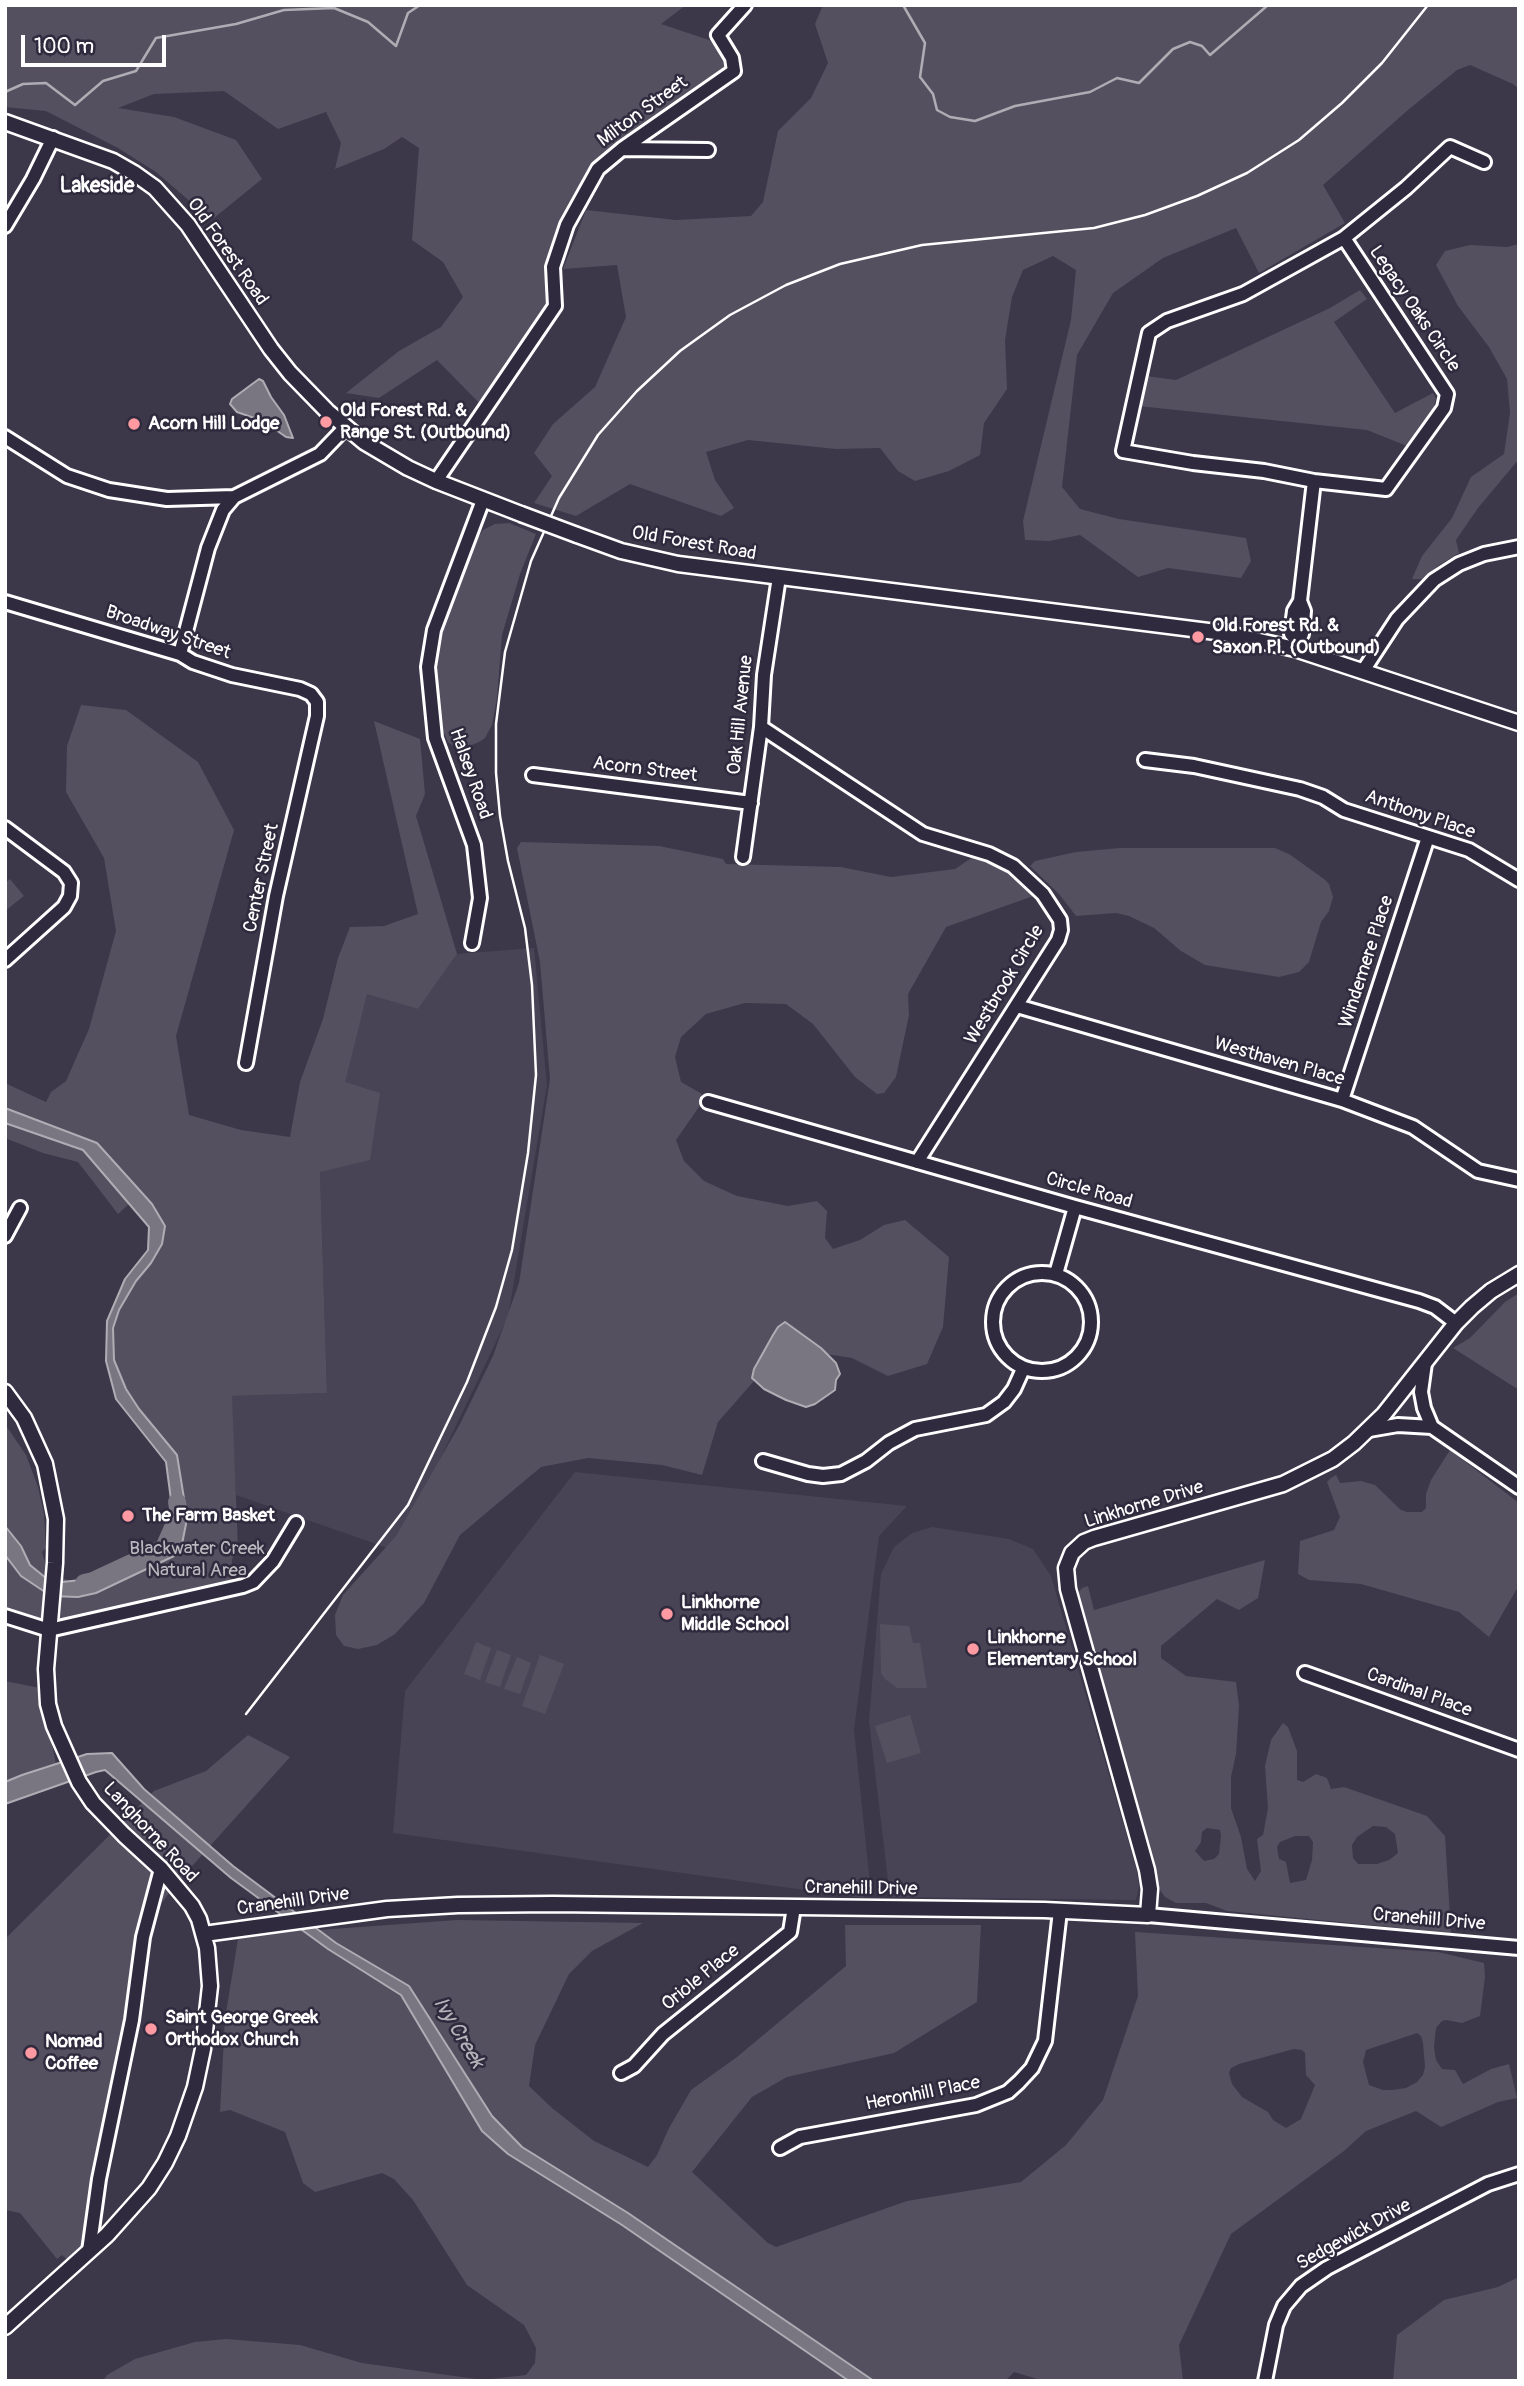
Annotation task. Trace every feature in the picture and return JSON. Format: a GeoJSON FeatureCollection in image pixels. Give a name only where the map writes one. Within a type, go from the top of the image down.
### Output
{"type":"FeatureCollection","features":[{"type":"Feature","properties":{"kind":"main road","name":"Old Forest Road"},"geometry":{"type":"LineString","coordinates":[[5,122],[113,162],[155,188],[187,225],[271,349],[313,398],[345,428],[386,456],[436,481],[621,551],[678,564],[1224,633],[1296,645],[1363,671],[1519,723]]}},
{"type":"Feature","properties":{"kind":"main road","name":"Linkhorne Drive"},"geometry":{"type":"LineString","coordinates":[[1148,1915],[1150,1889],[1147,1870],[1068,1589],[1068,1561],[1076,1547],[1094,1538],[1294,1479],[1333,1459],[1369,1430],[1456,1323],[1491,1291],[1519,1274]]}},
{"type":"Feature","properties":{"kind":"main road","name":"Langhorne Road"},"geometry":{"type":"LineString","coordinates":[[5,1392],[24,1418],[45,1464],[56,1519],[46,1669],[48,1704],[61,1747],[93,1803],[112,1824],[162,1868],[192,1906],[204,1934],[210,1986],[195,2087],[178,2136],[149,2188],[89,2251],[5,2327]]}},
{"type":"Feature","properties":{"kind":"main road","name":"Cranehill Drive"},"geometry":{"type":"LineString","coordinates":[[204,1934],[387,1909],[458,1905],[1060,1910],[1148,1915]]}},
{"type":"Feature","properties":{"kind":"street","name":"Milton Street"},"geometry":{"type":"LineString","coordinates":[[436,481],[555,306],[553,267],[567,225],[598,169],[622,149],[734,71],[732,58],[718,35],[745,5]]}},
{"type":"Feature","properties":{"kind":"street"},"geometry":{"type":"LineString","coordinates":[[5,226],[53,138]]}},
{"type":"Feature","properties":{"kind":"street"},"geometry":{"type":"LineString","coordinates":[[1344,238],[1406,188],[1450,147],[1484,162]]}},
{"type":"Feature","properties":{"kind":"street"},"geometry":{"type":"LineString","coordinates":[[622,149],[708,150]]}},
{"type":"Feature","properties":{"kind":"street","name":"Legacy Oaks Circle"},"geometry":{"type":"LineString","coordinates":[[1344,238],[1447,394],[1444,408],[1387,489],[1314,481],[1264,471],[1123,451],[1149,333],[1167,321],[1242,294],[1344,238]]}},
{"type":"Feature","properties":{"kind":"street"},"geometry":{"type":"LineString","coordinates":[[180,653],[208,548],[223,510],[234,497],[320,454],[345,428]]}},
{"type":"Feature","properties":{"kind":"street"},"geometry":{"type":"LineString","coordinates":[[5,437],[67,476],[109,489],[167,499],[234,497]]}},
{"type":"Feature","properties":{"kind":"street"},"geometry":{"type":"LineString","coordinates":[[1296,645],[1291,634],[1294,611],[1300,601],[1314,481]]}},
{"type":"Feature","properties":{"kind":"street","name":"Halsey Road"},"geometry":{"type":"LineString","coordinates":[[472,943],[480,898],[474,845],[435,738],[428,667],[434,630],[484,500]]}},
{"type":"Feature","properties":{"kind":"street"},"geometry":{"type":"LineString","coordinates":[[1363,671],[1397,619],[1434,580],[1459,564],[1483,554],[1519,547]]}},
{"type":"Feature","properties":{"kind":"street","name":"Oak Hill Avenue"},"geometry":{"type":"LineString","coordinates":[[743,857],[761,727],[764,675],[779,577]]}},
{"type":"Feature","properties":{"kind":"street","name":"Broadway Street"},"geometry":{"type":"LineString","coordinates":[[5,602],[180,653],[193,662],[232,675],[300,689],[317,702]]}},
{"type":"Feature","properties":{"kind":"street","name":"Center Street"},"geometry":{"type":"LineString","coordinates":[[246,1063],[276,896],[317,716],[317,702]]}},
{"type":"Feature","properties":{"kind":"street","name":"Westbrook Circle"},"geometry":{"type":"LineString","coordinates":[[761,727],[923,834],[989,854],[1013,866],[1043,894],[1056,912],[1061,930],[1058,940],[917,1161]]}},
{"type":"Feature","properties":{"kind":"street","name":"Anthony Place"},"geometry":{"type":"LineString","coordinates":[[1145,760],[1194,766],[1300,789],[1323,797],[1344,810],[1469,850],[1519,880]]}},
{"type":"Feature","properties":{"kind":"street","name":"Acorn Street"},"geometry":{"type":"LineString","coordinates":[[533,775],[751,803]]}},
{"type":"Feature","properties":{"kind":"street"},"geometry":{"type":"LineString","coordinates":[[5,828],[64,872],[71,883],[70,896],[64,907],[5,960]]}},
{"type":"Feature","properties":{"kind":"street","name":"Windemere Place"},"geometry":{"type":"LineString","coordinates":[[1342,1100],[1428,837]]}},
{"type":"Feature","properties":{"kind":"street","name":"Westhaven Place"},"geometry":{"type":"LineString","coordinates":[[1017,1006],[1342,1100],[1413,1127],[1478,1171],[1519,1180]]}},
{"type":"Feature","properties":{"kind":"street","name":"Circle Road"},"geometry":{"type":"LineString","coordinates":[[708,1102],[1075,1207],[1419,1301],[1435,1307],[1456,1323]]}},
{"type":"Feature","properties":{"kind":"street"},"geometry":{"type":"LineString","coordinates":[[1056,1274],[1075,1207]]}},
{"type":"Feature","properties":{"kind":"street"},"geometry":{"type":"LineString","coordinates":[[5,1236],[20,1209]]}},
{"type":"Feature","properties":{"kind":"street"},"geometry":{"type":"LineString","coordinates":[[1040,1272],[1056,1274],[1069,1280],[1087,1301],[1091,1314],[1088,1341],[1070,1363],[1057,1369],[1043,1371],[1023,1368],[1012,1360],[998,1341],[992,1325],[994,1310],[1006,1289],[1025,1275],[1040,1272]]}},
{"type":"Feature","properties":{"kind":"street"},"geometry":{"type":"LineString","coordinates":[[1425,1363],[1421,1392],[1432,1427]]}},
{"type":"Feature","properties":{"kind":"street"},"geometry":{"type":"LineString","coordinates":[[763,1461],[808,1474],[841,1474],[915,1429],[986,1415],[1004,1402],[1014,1389],[1023,1368]]}},
{"type":"Feature","properties":{"kind":"street"},"geometry":{"type":"LineString","coordinates":[[1369,1430],[1398,1425],[1432,1427],[1519,1487]]}},
{"type":"Feature","properties":{"kind":"street"},"geometry":{"type":"LineString","coordinates":[[5,1616],[50,1625],[243,1586],[253,1582],[273,1561],[296,1523]]}},
{"type":"Feature","properties":{"kind":"street","name":"Cardinal Place"},"geometry":{"type":"LineString","coordinates":[[1305,1673],[1519,1750]]}},
{"type":"Feature","properties":{"kind":"street"},"geometry":{"type":"LineString","coordinates":[[89,2251],[99,2179],[126,2047],[143,1937],[162,1868]]}},
{"type":"Feature","properties":{"kind":"street","name":"Oriole Place"},"geometry":{"type":"LineString","coordinates":[[621,2073],[634,2066],[663,2034],[790,1932],[794,1907]]}},
{"type":"Feature","properties":{"kind":"street","name":"Heronhill Place"},"geometry":{"type":"LineString","coordinates":[[780,2148],[800,2137],[976,2105],[1008,2092],[1032,2068],[1045,2041],[1060,1910]]}},
{"type":"Feature","properties":{"kind":"street","name":"Cranehill Drive"},"geometry":{"type":"LineString","coordinates":[[1148,1915],[1519,1948]]}},
{"type":"Feature","properties":{"kind":"street","name":"Sedgewick Drive"},"geometry":{"type":"LineString","coordinates":[[1265,2381],[1276,2325],[1284,2306],[1301,2286],[1327,2268],[1488,2184],[1519,2174]]}},
{"type":"Feature","properties":{"kind":"shaded area"},"geometry":{"type":"Polygon","coordinates":[[[259,379],[263,381],[284,415],[293,438],[286,437],[263,421],[237,412],[230,404],[232,399],[259,379]]]}},
{"type":"Feature","properties":{"kind":"shaded area"},"geometry":{"type":"Polygon","coordinates":[[[534,948],[547,1085],[508,1317],[396,1551],[236,1495],[231,1396],[327,1393],[320,1172],[367,993],[418,1009],[457,954],[534,948]]]}},
{"type":"Feature","properties":{"kind":"shaded area"},"geometry":{"type":"Polygon","coordinates":[[[5,1108],[97,1143],[152,1204],[165,1226],[162,1244],[119,1310],[113,1328],[114,1360],[126,1389],[139,1409],[177,1455],[186,1511],[181,1549],[174,1556],[96,1593],[78,1597],[51,1596],[21,1576],[5,1555],[5,1526],[21,1546],[30,1565],[52,1583],[91,1579],[121,1571],[168,1547],[175,1530],[166,1462],[116,1399],[106,1361],[107,1321],[125,1279],[148,1250],[149,1227],[83,1150],[5,1123],[5,1108]]]}},
{"type":"Feature","properties":{"kind":"shaded area"},"geometry":{"type":"Polygon","coordinates":[[[785,1322],[821,1348],[836,1363],[840,1374],[835,1390],[806,1407],[764,1389],[752,1378],[754,1369],[773,1335],[785,1322]]]}},
{"type":"Feature","properties":{"kind":"shaded area","name":"Linkhorne Middle School"},"geometry":{"type":"Polygon","coordinates":[[[575,1472],[907,1506],[879,1536],[854,1730],[870,1884],[863,1898],[393,1833],[405,1691],[575,1472]]]}},
{"type":"Feature","properties":{"kind":"shaded area","name":"Linkhorne Elementary School"},"geometry":{"type":"Polygon","coordinates":[[[932,1527],[1009,1539],[1033,1549],[1051,1576],[1137,1871],[1139,1887],[1136,1900],[890,1897],[869,1721],[881,1574],[894,1547],[912,1533],[932,1527]]]}},
{"type":"Feature","properties":{"kind":"shaded area"},"geometry":{"type":"Polygon","coordinates":[[[112,1753],[144,1789],[233,1866],[336,1943],[409,1986],[492,2116],[522,2147],[628,2213],[874,2381],[849,2381],[622,2225],[508,2154],[482,2131],[401,1995],[328,1949],[231,1878],[105,1770],[5,1804],[5,1782],[87,1754],[112,1753]]]}},
{"type":"Feature","properties":{"kind":"green space"},"geometry":{"type":"Polygon","coordinates":[[[5,5],[686,5],[661,24],[709,40],[732,58],[734,71],[598,169],[553,267],[555,306],[486,410],[437,360],[379,398],[346,393],[399,351],[441,327],[463,297],[443,262],[412,240],[419,148],[402,137],[384,149],[335,169],[341,143],[326,112],[278,129],[224,91],[154,94],[118,108],[174,117],[236,140],[262,179],[214,218],[156,172],[118,148],[46,111],[5,107],[5,5]]]}},
{"type":"Feature","properties":{"kind":"green space"},"geometry":{"type":"Polygon","coordinates":[[[823,5],[1514,5],[1519,8],[1519,89],[1470,65],[1457,70],[1323,185],[1345,223],[1259,273],[1236,228],[1163,258],[1113,293],[1077,355],[1062,487],[1080,509],[1119,519],[1246,538],[1251,561],[1241,578],[1168,568],[1138,577],[1080,535],[1049,541],[1025,540],[1023,521],[1071,320],[1076,270],[1053,256],[1023,270],[1012,297],[1005,340],[1007,389],[984,423],[980,455],[949,471],[915,481],[898,471],[880,448],[836,449],[748,440],[706,452],[715,480],[734,508],[721,516],[630,484],[576,516],[534,503],[552,476],[534,453],[553,424],[595,387],[626,317],[617,265],[563,269],[586,210],[676,220],[751,216],[763,202],[778,131],[811,98],[828,63],[815,24],[823,5]]]}},
{"type":"Feature","properties":{"kind":"green space"},"geometry":{"type":"Polygon","coordinates":[[[1519,244],[1519,459],[1478,508],[1456,540],[1459,553],[1422,579],[1412,579],[1422,556],[1452,518],[1471,477],[1504,454],[1510,413],[1507,379],[1489,347],[1458,306],[1436,265],[1445,251],[1470,245],[1507,247],[1519,244]]]}},
{"type":"Feature","properties":{"kind":"green space"},"geometry":{"type":"Polygon","coordinates":[[[1360,290],[1367,299],[1334,322],[1395,413],[1433,393],[1436,398],[1434,407],[1407,446],[1367,430],[1138,406],[1146,376],[1176,380],[1330,308],[1360,290]]]}},
{"type":"Feature","properties":{"kind":"green space"},"geometry":{"type":"Polygon","coordinates":[[[509,523],[536,534],[520,574],[502,635],[492,725],[485,738],[479,742],[467,747],[453,746],[442,729],[430,682],[440,620],[471,548],[483,530],[495,524],[509,523]]]}},
{"type":"Feature","properties":{"kind":"green space","name":"Blackwater Creek Natural Area"},"geometry":{"type":"Polygon","coordinates":[[[81,705],[126,710],[198,762],[234,830],[176,1036],[189,1115],[241,1130],[290,1137],[300,1082],[323,1019],[338,958],[350,927],[384,926],[418,914],[374,721],[420,739],[425,794],[416,816],[457,954],[418,1009],[367,994],[345,1082],[380,1093],[370,1160],[320,1172],[327,1393],[232,1396],[238,1549],[232,1559],[231,1589],[49,1630],[5,1616],[5,1424],[26,1455],[38,1487],[44,1514],[46,1548],[42,1552],[47,1569],[70,1582],[97,1577],[164,1548],[174,1524],[166,1462],[116,1399],[106,1361],[107,1321],[125,1279],[148,1250],[149,1227],[129,1204],[118,1214],[78,1162],[43,1153],[5,1138],[5,1083],[46,1102],[51,1092],[66,1081],[89,1029],[116,931],[104,858],[66,792],[67,746],[81,705]]]}},
{"type":"Feature","properties":{"kind":"green space"},"geometry":{"type":"Polygon","coordinates":[[[521,842],[659,846],[723,859],[726,864],[841,867],[891,877],[955,869],[973,857],[1007,867],[1039,894],[946,927],[908,994],[909,1015],[896,1077],[884,1093],[877,1094],[855,1077],[813,1024],[786,1004],[745,1003],[706,1014],[681,1037],[675,1057],[681,1082],[702,1094],[699,1107],[676,1140],[684,1161],[704,1181],[737,1196],[788,1206],[817,1201],[827,1211],[825,1238],[833,1249],[860,1240],[884,1225],[905,1220],[949,1257],[943,1327],[927,1364],[888,1376],[852,1358],[826,1354],[785,1322],[774,1333],[754,1368],[754,1381],[718,1422],[702,1475],[662,1465],[588,1458],[541,1467],[460,1535],[424,1603],[395,1634],[377,1645],[358,1649],[344,1646],[336,1635],[335,1615],[343,1595],[396,1536],[460,1424],[493,1356],[519,1283],[550,1079],[540,962],[517,848],[521,842]]]}},
{"type":"Feature","properties":{"kind":"green space"},"geometry":{"type":"Polygon","coordinates":[[[1120,848],[1275,848],[1289,854],[1324,879],[1329,884],[1333,897],[1329,911],[1321,922],[1309,962],[1299,972],[1279,977],[1205,965],[1181,951],[1154,928],[1129,916],[1116,913],[1076,916],[1059,894],[1030,866],[1035,861],[1076,852],[1120,848]]]}},
{"type":"Feature","properties":{"kind":"green space"},"geometry":{"type":"Polygon","coordinates":[[[10,879],[24,896],[5,911],[5,883],[10,879]]]}},
{"type":"Feature","properties":{"kind":"green space"},"geometry":{"type":"Polygon","coordinates":[[[1519,1293],[1519,1390],[1453,1348],[1470,1338],[1505,1302],[1519,1293]]]}},
{"type":"Feature","properties":{"kind":"green space"},"geometry":{"type":"Polygon","coordinates":[[[1450,1450],[1519,1503],[1519,1585],[1489,1637],[1459,1612],[1361,1584],[1309,1580],[1298,1574],[1300,1541],[1334,1530],[1340,1517],[1327,1482],[1331,1478],[1336,1475],[1340,1483],[1361,1481],[1375,1485],[1401,1510],[1422,1512],[1426,1508],[1426,1494],[1431,1480],[1450,1450]]]}},
{"type":"Feature","properties":{"kind":"green space"},"geometry":{"type":"Polygon","coordinates":[[[1265,1560],[1258,1598],[1239,1610],[1217,1599],[1161,1646],[1161,1658],[1186,1676],[1236,1682],[1239,1706],[1236,1754],[1231,1777],[1231,1808],[1241,1837],[1247,1869],[1255,1881],[1261,1871],[1257,1839],[1263,1835],[1268,1808],[1265,1766],[1271,1740],[1283,1723],[1288,1727],[1297,1751],[1297,1780],[1303,1782],[1316,1774],[1327,1778],[1331,1789],[1344,1787],[1427,1816],[1445,1836],[1451,1933],[1227,1911],[1206,1903],[1176,1903],[1165,1897],[1160,1890],[1076,1597],[1082,1588],[1088,1586],[1094,1610],[1265,1560]],[[1373,1826],[1357,1837],[1352,1845],[1353,1858],[1358,1864],[1377,1864],[1398,1853],[1395,1834],[1386,1827],[1373,1826]],[[1207,1828],[1202,1832],[1201,1842],[1195,1851],[1204,1861],[1214,1859],[1219,1854],[1221,1836],[1220,1830],[1207,1828]],[[1295,1836],[1280,1842],[1277,1847],[1279,1859],[1286,1862],[1290,1883],[1306,1880],[1312,1860],[1313,1842],[1309,1836],[1295,1836]]]}},
{"type":"Feature","properties":{"kind":"green space"},"geometry":{"type":"Polygon","coordinates":[[[880,1624],[909,1626],[913,1643],[920,1643],[927,1688],[897,1688],[885,1679],[881,1673],[880,1624]]]}},
{"type":"Feature","properties":{"kind":"green space"},"geometry":{"type":"Polygon","coordinates":[[[476,1642],[491,1648],[480,1680],[464,1674],[476,1642]]]}},
{"type":"Feature","properties":{"kind":"green space"},"geometry":{"type":"Polygon","coordinates":[[[497,1650],[511,1655],[500,1687],[485,1682],[497,1650]]]}},
{"type":"Feature","properties":{"kind":"green space"},"geometry":{"type":"Polygon","coordinates":[[[540,1655],[564,1664],[545,1714],[522,1706],[540,1655]]]}},
{"type":"Feature","properties":{"kind":"green space"},"geometry":{"type":"Polygon","coordinates":[[[517,1657],[531,1663],[520,1694],[504,1689],[517,1657]]]}},
{"type":"Feature","properties":{"kind":"green space"},"geometry":{"type":"Polygon","coordinates":[[[5,1681],[40,1688],[56,1764],[5,1782],[5,1681]]]}},
{"type":"Feature","properties":{"kind":"green space"},"geometry":{"type":"Polygon","coordinates":[[[910,1715],[921,1753],[887,1763],[875,1726],[910,1715]]]}},
{"type":"Feature","properties":{"kind":"green space"},"geometry":{"type":"Polygon","coordinates":[[[248,1735],[290,1757],[175,1885],[146,1924],[89,2251],[73,2265],[62,2255],[57,2259],[20,2213],[5,2210],[5,1939],[154,1791],[206,1771],[248,1735]]]}},
{"type":"Feature","properties":{"kind":"green space"},"geometry":{"type":"Polygon","coordinates":[[[457,1920],[643,1923],[592,1951],[569,1974],[535,2045],[529,2086],[594,2141],[648,2167],[691,2090],[737,2057],[846,1966],[845,1925],[981,1925],[977,2002],[894,2053],[787,2077],[752,2097],[692,2172],[768,2243],[776,2247],[907,2201],[1021,2182],[1066,2145],[1103,2100],[1138,1996],[1135,1932],[1438,1952],[1484,1963],[1480,2016],[1462,2023],[1442,2021],[1436,2028],[1436,2060],[1442,2069],[1455,2070],[1463,2084],[1491,2069],[1509,2064],[1517,2098],[1498,2102],[1441,2127],[1416,2111],[1366,2131],[1344,2151],[1231,2234],[1179,2345],[1183,2381],[1044,2381],[1014,2372],[1005,2381],[874,2381],[628,2213],[522,2147],[492,2116],[409,1986],[319,1930],[457,1920]],[[1417,2033],[1366,2050],[1363,2062],[1369,2085],[1392,2090],[1406,2088],[1417,2082],[1425,2067],[1423,2043],[1417,2033]],[[1294,2049],[1239,2064],[1231,2068],[1229,2073],[1232,2084],[1242,2097],[1268,2112],[1273,2120],[1286,2128],[1301,2119],[1315,2085],[1306,2075],[1305,2053],[1294,2049]]]}},
{"type":"Feature","properties":{"kind":"green space"},"geometry":{"type":"Polygon","coordinates":[[[302,1930],[401,1995],[482,2131],[508,2154],[622,2225],[849,2381],[103,2381],[107,2375],[135,2359],[195,2342],[226,2339],[300,2345],[362,2363],[483,2380],[526,2375],[535,2363],[536,2348],[524,2325],[467,2285],[413,2200],[394,2179],[382,2173],[315,2192],[303,2183],[285,2132],[230,2110],[220,2112],[225,2019],[238,1939],[302,1930]]]}},
{"type":"Feature","properties":{"kind":"green space"},"geometry":{"type":"Polygon","coordinates":[[[1519,2277],[1519,2381],[1393,2381],[1397,2335],[1444,2300],[1498,2287],[1519,2277]]]}},
{"type":"Feature","properties":{"kind":"waterway"},"geometry":{"type":"LineString","coordinates":[[5,92],[23,84],[46,83],[75,105],[103,81],[136,71],[156,38],[236,24],[284,10],[334,8],[368,22],[396,46],[408,13],[420,5]]}},
{"type":"Feature","properties":{"kind":"waterway"},"geometry":{"type":"LineString","coordinates":[[903,5],[925,43],[920,77],[933,94],[937,110],[950,117],[975,121],[1015,106],[1090,92],[1117,78],[1139,83],[1173,49],[1190,42],[1202,46],[1210,55],[1268,5]]}},
{"type":"Feature","properties":{"kind":"waterway"},"geometry":{"type":"LineString","coordinates":[[84,1583],[164,1548],[179,1514],[177,1502]]}},
{"type":"Feature","properties":{"kind":"railway"},"geometry":{"type":"LineString","coordinates":[[246,1714],[408,1505],[467,1382],[496,1307],[512,1250],[528,1153],[536,1075],[532,985],[525,928],[500,816],[496,773],[496,724],[505,652],[531,561],[559,498],[598,435],[637,391],[680,351],[730,315],[786,285],[840,264],[922,245],[1094,228],[1145,215],[1197,196],[1247,173],[1299,140],[1342,103],[1382,63],[1428,5]]}},
{"type":"Feature","properties":{"kind":"place","name":"Old Forest Rd. & Range St. (Outbound)"},"geometry":{"type":"Point","coordinates":[326,422]}},
{"type":"Feature","properties":{"kind":"place","name":"Acorn Hill Lodge"},"geometry":{"type":"Point","coordinates":[134,424]}},
{"type":"Feature","properties":{"kind":"place","name":"Old Forest Rd. & Saxon Pl. (Outbound)"},"geometry":{"type":"Point","coordinates":[1198,637]}},
{"type":"Feature","properties":{"kind":"place","name":"The Farm Basket"},"geometry":{"type":"Point","coordinates":[128,1516]}},
{"type":"Feature","properties":{"kind":"place","name":"Linkhorne Middle School"},"geometry":{"type":"Point","coordinates":[667,1614]}},
{"type":"Feature","properties":{"kind":"place","name":"Linkhorne Elementary School"},"geometry":{"type":"Point","coordinates":[973,1649]}},
{"type":"Feature","properties":{"kind":"place","name":"Saint George Greek Orthodox Church"},"geometry":{"type":"Point","coordinates":[151,2029]}},
{"type":"Feature","properties":{"kind":"place","name":"Nomad Coffee"},"geometry":{"type":"Point","coordinates":[31,2053]}},
{"type":"Feature","properties":{"kind":"district","name":"Lakeside"},"geometry":{"type":"Point","coordinates":[97,187]}},
{"type":"Feature","properties":{"kind":"water label","name":"Ivy Creek"},"geometry":{"type":"Point","coordinates":[458,2033]}}]}
